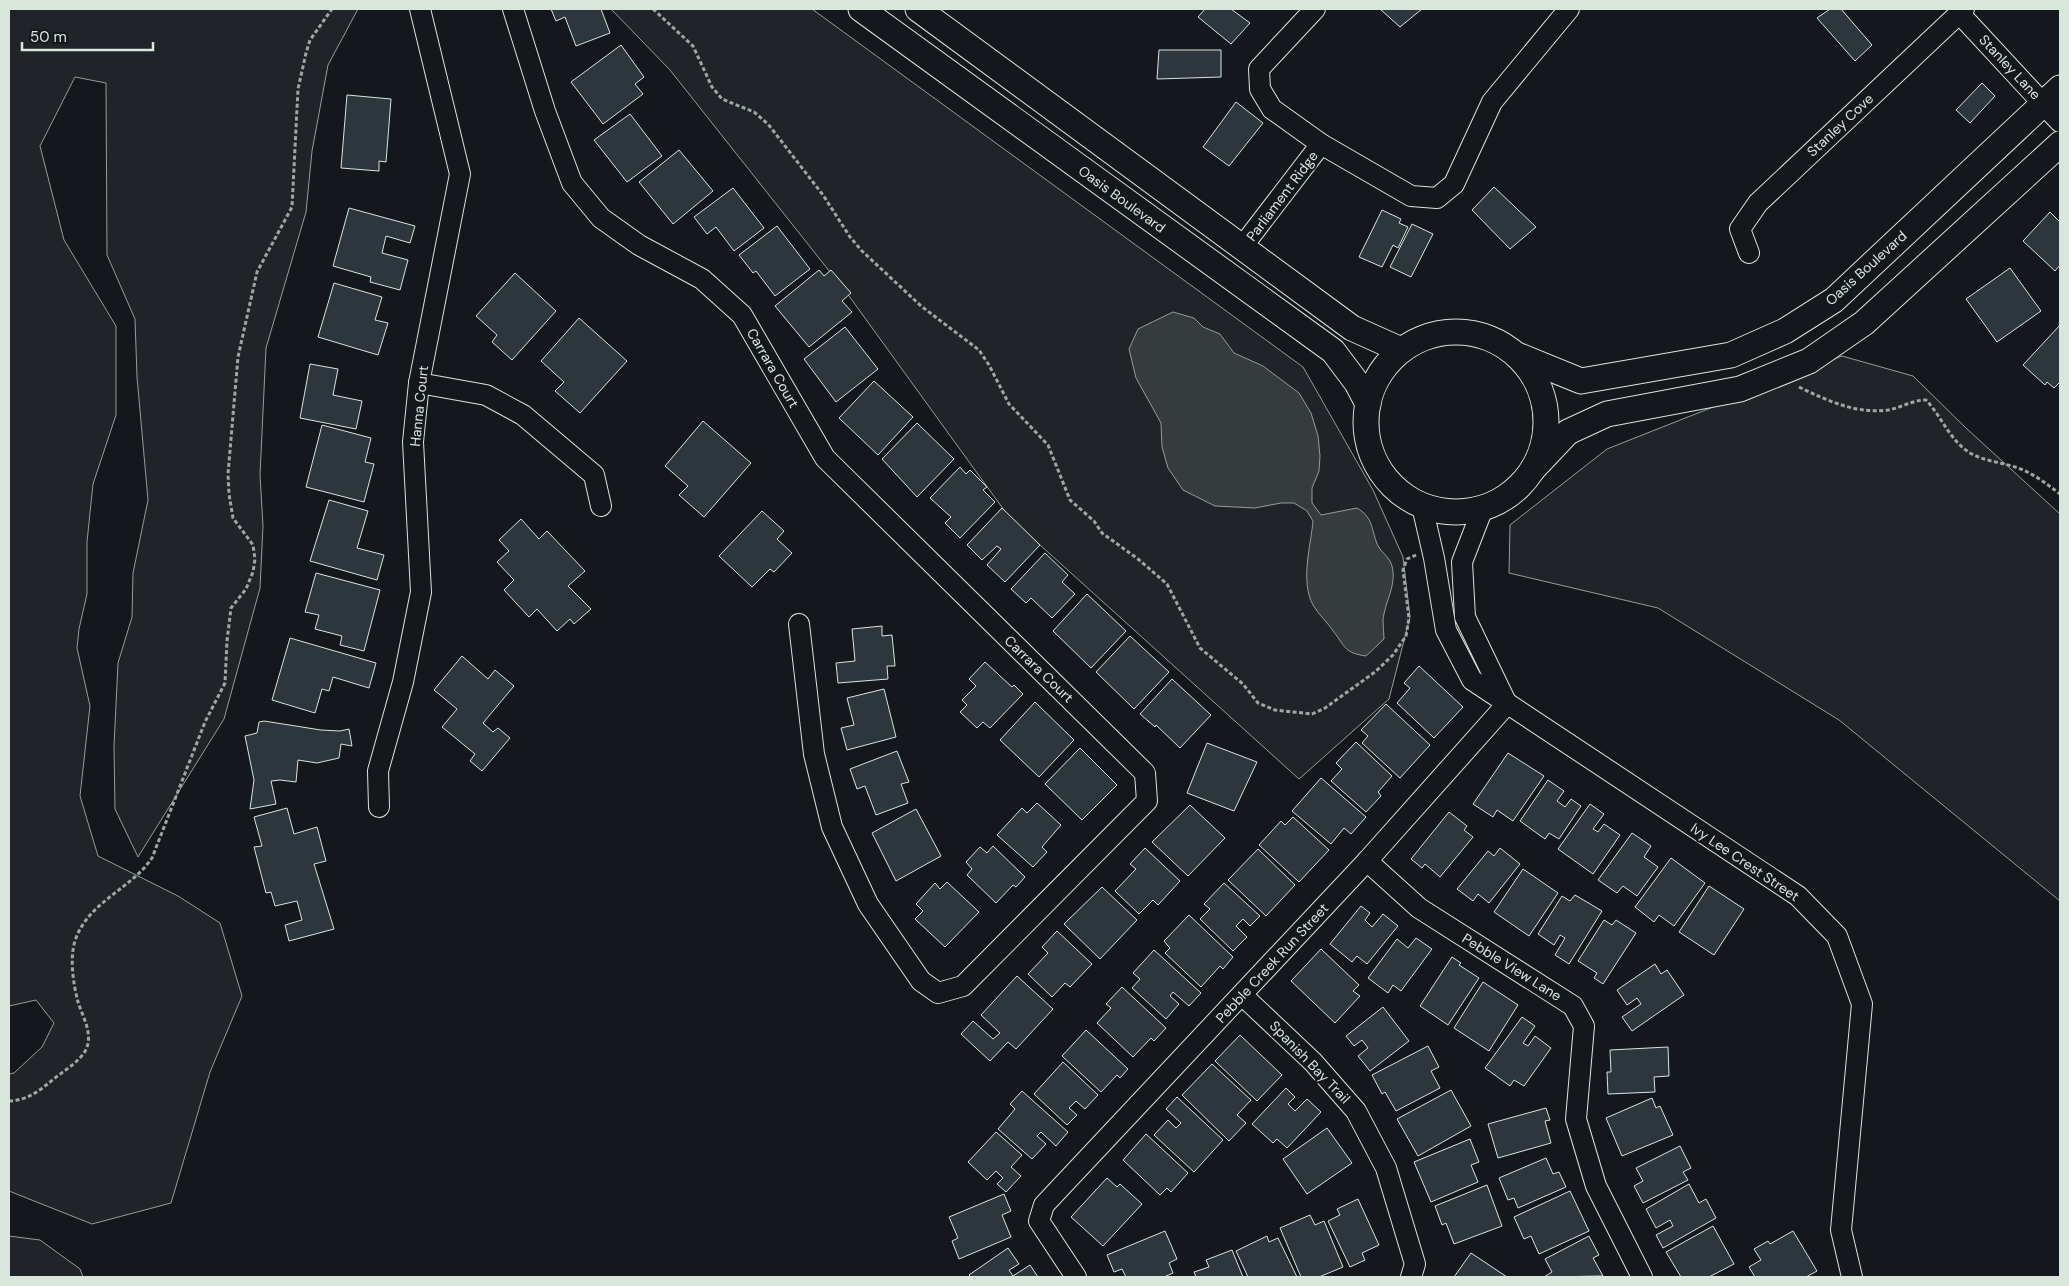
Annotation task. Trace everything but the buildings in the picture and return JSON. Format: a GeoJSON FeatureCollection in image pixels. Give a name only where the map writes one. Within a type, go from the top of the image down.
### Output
{"type":"FeatureCollection","features":[{"type":"Feature","properties":{"kind":"main road","name":"Oasis Boulevard"},"geometry":{"type":"LineString","coordinates":[[861,9],[1333,351],[1356,383],[1368,404]]}},
{"type":"Feature","properties":{"kind":"main road"},"geometry":{"type":"LineString","coordinates":[[918,9],[1352,328],[1401,350]]}},
{"type":"Feature","properties":{"kind":"main road","name":"Oasis Boulevard"},"geometry":{"type":"LineString","coordinates":[[2051,95],[1834,300],[1785,330],[1731,355],[1581,382],[1517,355],[1490,338],[1460,332],[1429,336],[1401,350],[1382,372],[1375,384],[1368,404],[1367,435],[1376,465],[1396,490],[1422,506],[1453,512],[1483,508],[1503,499],[1520,486],[1533,469],[1568,432],[1607,414],[1740,390],[1809,361],[1864,323],[2060,144]]}},
{"type":"Feature","properties":{"kind":"main road","name":"Oasis Boulevard"},"geometry":{"type":"LineString","coordinates":[[1517,355],[1536,379],[1546,409],[1545,440],[1533,469]]}},
{"type":"Feature","properties":{"kind":"street","name":"Hanna Court"},"geometry":{"type":"LineString","coordinates":[[379,807],[378,771],[403,682],[421,592],[414,442],[419,383],[460,174],[420,9]]}},
{"type":"Feature","properties":{"kind":"street","name":"Carrara Court"},"geometry":{"type":"LineString","coordinates":[[513,9],[545,111],[572,183],[601,218],[639,245],[702,279],[742,315],[824,458],[1145,773],[1147,801],[963,986],[938,993],[921,981],[868,904],[832,828],[814,754],[799,624]]}},
{"type":"Feature","properties":{"kind":"street","name":"Parliament Ridge"},"geometry":{"type":"LineString","coordinates":[[1315,9],[1259,70],[1260,89],[1272,110],[1321,144],[1411,196],[1437,198],[1454,184],[1492,102],[1570,9]]}},
{"type":"Feature","properties":{"kind":"street","name":"Stanley Lane"},"geometry":{"type":"LineString","coordinates":[[1961,11],[2051,95],[2060,122]]}},
{"type":"Feature","properties":{"kind":"street","name":"Stanley Cove"},"geometry":{"type":"LineString","coordinates":[[1748,253],[1740,229],[1758,203],[1961,11]]}},
{"type":"Feature","properties":{"kind":"street","name":"Parliament Ridge"},"geometry":{"type":"LineString","coordinates":[[1242,247],[1321,144]]}},
{"type":"Feature","properties":{"kind":"street"},"geometry":{"type":"LineString","coordinates":[[419,383],[486,395],[524,415],[594,475],[601,506]]}},
{"type":"Feature","properties":{"kind":"street","name":"Ivy Lee Crest Street"},"geometry":{"type":"LineString","coordinates":[[1422,506],[1434,558],[1446,630],[1472,680],[1798,896],[1837,936],[1862,1004],[1841,1230],[1852,1277]]}},
{"type":"Feature","properties":{"kind":"street"},"geometry":{"type":"LineString","coordinates":[[1483,508],[1462,562],[1465,617],[1507,704]]}},
{"type":"Feature","properties":{"kind":"street","name":"Pebble Creek Run Street"},"geometry":{"type":"LineString","coordinates":[[1076,1277],[1039,1221],[1044,1205],[1367,862],[1507,704]]}},
{"type":"Feature","properties":{"kind":"street","name":"Pebble View Lane"},"geometry":{"type":"LineString","coordinates":[[1367,862],[1419,908],[1573,1006],[1584,1026],[1576,1119],[1596,1186],[1642,1277]]}},
{"type":"Feature","properties":{"kind":"street","name":"Spanish Bay Trail"},"geometry":{"type":"LineString","coordinates":[[1242,995],[1314,1062],[1356,1111],[1386,1168],[1415,1264],[1411,1277]]}},
{"type":"Feature","properties":{"kind":"path"},"geometry":{"type":"LineString","coordinates":[[9,1101],[23,1100],[36,1093],[72,1065],[84,1052],[88,1039],[88,1026],[78,1000],[73,967],[76,938],[93,913],[108,897],[143,871],[152,858],[205,722],[225,683],[227,641],[232,608],[246,590],[255,559],[253,545],[233,518],[229,494],[228,474],[238,357],[257,272],[292,207],[298,89],[306,53],[310,40],[332,9]]}},
{"type":"Feature","properties":{"kind":"path"},"geometry":{"type":"LineString","coordinates":[[652,9],[693,46],[712,87],[722,99],[754,112],[768,124],[823,194],[850,237],[862,251],[921,306],[978,350],[989,365],[1009,404],[1048,445],[1070,500],[1094,521],[1102,532],[1167,584],[1200,648],[1243,684],[1258,703],[1275,710],[1312,714],[1325,708],[1375,672],[1393,655],[1406,636],[1409,618],[1403,570],[1407,559],[1421,553]]}},
{"type":"Feature","properties":{"kind":"path"},"geometry":{"type":"LineString","coordinates":[[1796,386],[1832,402],[1871,412],[1891,410],[1926,400],[1955,440],[1967,451],[2036,476],[2060,494]]}},
{"type":"Feature","properties":{"kind":"shaded area"},"geometry":{"type":"Polygon","coordinates":[[[9,9],[358,9],[328,65],[312,151],[306,212],[266,348],[260,475],[263,526],[260,588],[224,719],[138,857],[115,809],[114,746],[118,663],[132,617],[133,573],[148,500],[137,377],[135,319],[107,255],[106,83],[75,77],[40,146],[64,240],[116,326],[116,415],[93,484],[87,542],[87,594],[77,648],[90,706],[80,796],[98,856],[178,896],[220,923],[242,996],[210,1072],[171,1203],[92,1224],[9,1191],[9,1074],[14,1073],[42,1047],[54,1023],[36,1000],[9,1006],[9,9]]]}},
{"type":"Feature","properties":{"kind":"shaded area"},"geometry":{"type":"Polygon","coordinates":[[[611,9],[812,9],[1303,367],[1373,490],[1403,557],[1410,617],[1389,699],[1299,779],[1009,517],[849,296],[670,70],[611,9]]]}},
{"type":"Feature","properties":{"kind":"shaded area"},"geometry":{"type":"Polygon","coordinates":[[[1173,312],[1194,318],[1203,327],[1220,334],[1234,353],[1263,366],[1299,393],[1311,413],[1318,436],[1320,456],[1319,471],[1312,488],[1312,503],[1321,515],[1357,508],[1362,511],[1370,522],[1377,545],[1389,559],[1392,566],[1392,586],[1383,620],[1384,639],[1366,656],[1347,649],[1313,605],[1307,585],[1307,563],[1313,521],[1307,511],[1294,503],[1281,503],[1255,508],[1215,506],[1183,490],[1168,468],[1162,447],[1161,423],[1136,378],[1129,349],[1138,329],[1173,312]]]}},
{"type":"Feature","properties":{"kind":"shaded area"},"geometry":{"type":"Polygon","coordinates":[[[1842,356],[1913,376],[1966,428],[2060,514],[2060,901],[1839,720],[1658,608],[1509,573],[1510,525],[1607,449],[1842,356]]]}},
{"type":"Feature","properties":{"kind":"shaded area"},"geometry":{"type":"Polygon","coordinates":[[[9,1236],[40,1240],[80,1269],[83,1277],[9,1277],[9,1236]]]}}]}
